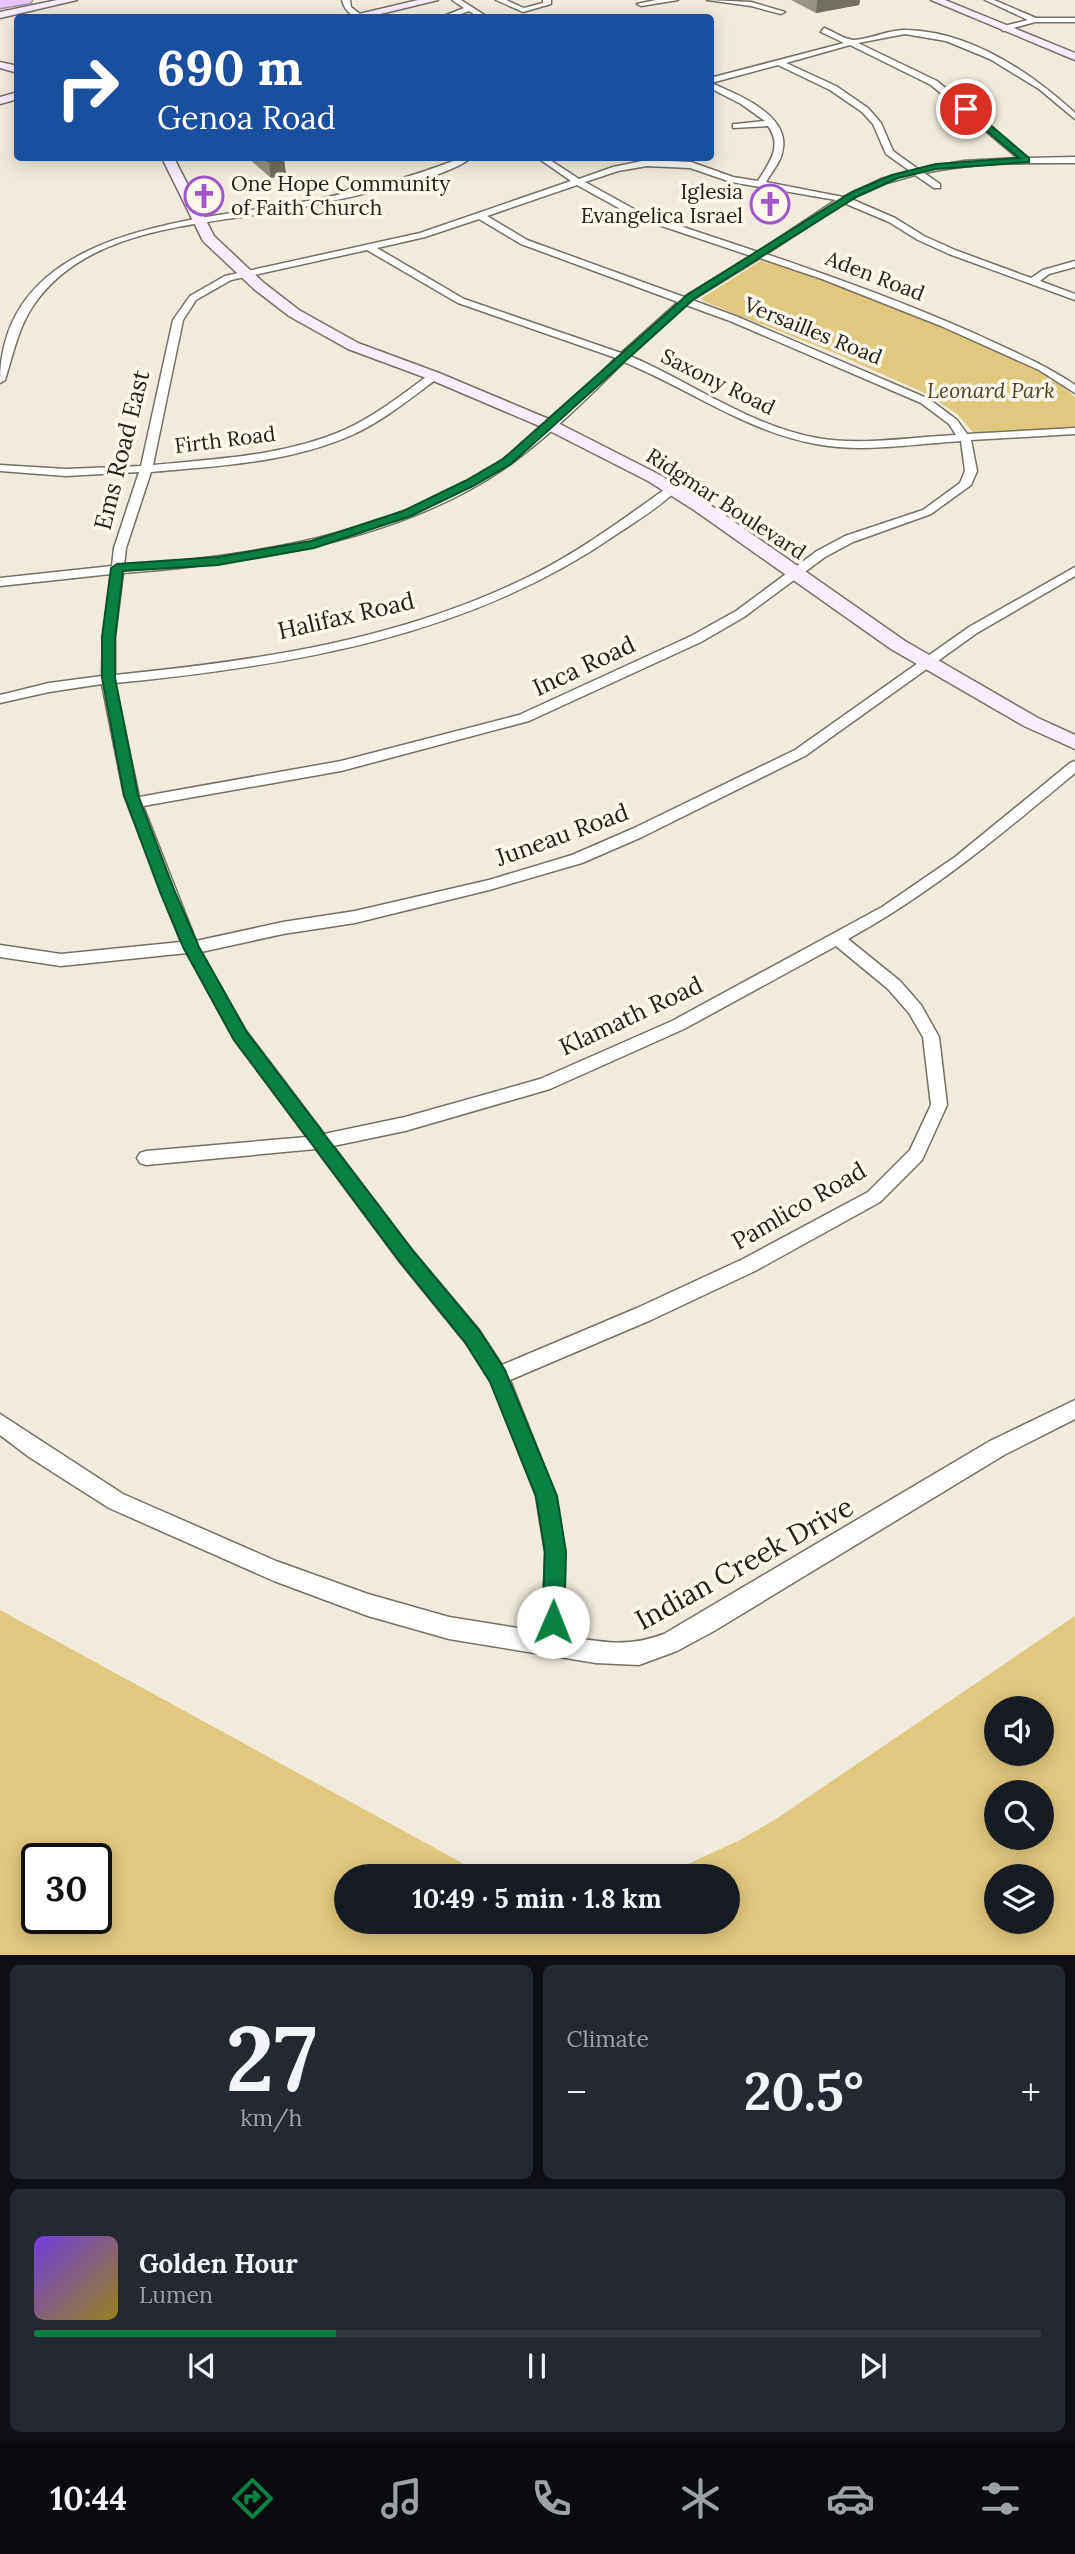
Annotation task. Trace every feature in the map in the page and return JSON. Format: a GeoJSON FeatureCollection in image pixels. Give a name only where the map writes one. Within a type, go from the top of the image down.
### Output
{"type":"FeatureCollection","features":[{"type":"Feature","properties":{"kind":"highway"},"geometry":{"type":"LineString","coordinates":[[0,4],[15,0]]}},
{"type":"Feature","properties":{"kind":"highway"},"geometry":{"type":"LineString","coordinates":[[0,4],[25,0]]}},
{"type":"Feature","properties":{"kind":"main road"},"geometry":{"type":"LineString","coordinates":[[0,15],[72,0]]}},
{"type":"Feature","properties":{"kind":"main road"},"geometry":{"type":"LineString","coordinates":[[370,14],[433,0]]}},
{"type":"Feature","properties":{"kind":"main road"},"geometry":{"type":"LineString","coordinates":[[936,0],[1075,57]]}},
{"type":"Feature","properties":{"kind":"street"},"geometry":{"type":"LineString","coordinates":[[456,0],[480,14]]}},
{"type":"Feature","properties":{"kind":"street"},"geometry":{"type":"LineString","coordinates":[[500,0],[523,10],[547,4],[547,0]]}},
{"type":"Feature","properties":{"kind":"street"},"geometry":{"type":"LineString","coordinates":[[639,2],[674,0]]}},
{"type":"Feature","properties":{"kind":"street"},"geometry":{"type":"LineString","coordinates":[[711,0],[751,4],[781,12]]}},
{"type":"Feature","properties":{"kind":"street"},"geometry":{"type":"LineString","coordinates":[[989,0],[1035,20]]}},
{"type":"Feature","properties":{"kind":"street"},"geometry":{"type":"LineString","coordinates":[[639,2],[649,12]]}},
{"type":"Feature","properties":{"kind":"street"},"geometry":{"type":"LineString","coordinates":[[453,14],[470,8]]}},
{"type":"Feature","properties":{"kind":"street"},"geometry":{"type":"LineString","coordinates":[[1003,29],[1035,20],[1075,20]]}},
{"type":"Feature","properties":{"kind":"street"},"geometry":{"type":"LineString","coordinates":[[824,30],[934,83],[1026,160]]}},
{"type":"Feature","properties":{"kind":"street"},"geometry":{"type":"LineString","coordinates":[[714,82],[851,43],[905,32],[948,39],[993,57],[1042,87],[1074,115]]}},
{"type":"Feature","properties":{"kind":"street"},"geometry":{"type":"LineString","coordinates":[[780,63],[833,88],[866,110],[877,122],[886,148],[937,186]]}},
{"type":"Feature","properties":{"kind":"street"},"geometry":{"type":"LineString","coordinates":[[714,85],[745,103],[771,123],[780,138],[780,148],[760,184]]}},
{"type":"Feature","properties":{"kind":"street"},"geometry":{"type":"LineString","coordinates":[[736,126],[771,123]]}},
{"type":"Feature","properties":{"kind":"street"},"geometry":{"type":"LineString","coordinates":[[0,582],[117,568],[218,561],[267,553],[314,544],[407,514],[507,462],[685,301],[845,200],[878,183],[914,171],[968,162],[1075,160]]}},
{"type":"Feature","properties":{"kind":"street","name":"Ridgmar Boulevard"},"geometry":{"type":"LineString","coordinates":[[170,161],[212,243],[278,302],[334,336],[550,425],[672,489],[850,614],[928,663],[1031,722],[1075,743]]}},
{"type":"Feature","properties":{"kind":"street"},"geometry":{"type":"LineString","coordinates":[[0,380],[15,328],[33,297],[85,255],[128,235],[328,199],[432,172],[460,161]]}},
{"type":"Feature","properties":{"kind":"street","name":"Aden Road"},"geometry":{"type":"LineString","coordinates":[[546,161],[578,183],[638,215],[825,276],[993,343],[1044,368],[1075,390]]}},
{"type":"Feature","properties":{"kind":"street","name":"Ems Road East"},"geometry":{"type":"LineString","coordinates":[[552,1645],[555,1552],[547,1496],[498,1376],[472,1336],[406,1256],[240,1035],[191,947],[134,803],[108,678],[109,637],[120,548],[145,469],[178,320],[185,307],[202,291],[244,273],[422,235],[629,166],[668,162],[691,165],[731,179],[816,192],[845,200],[892,220],[921,238],[952,252],[1075,297]]}},
{"type":"Feature","properties":{"kind":"street","name":"Versailles Road"},"geometry":{"type":"LineString","coordinates":[[479,215],[524,242],[806,348],[925,401],[953,422],[965,437]]}},
{"type":"Feature","properties":{"kind":"street","name":"Saxony Road"},"geometry":{"type":"LineString","coordinates":[[369,247],[407,272],[461,301],[624,357],[789,437],[830,444],[1075,431]]}},
{"type":"Feature","properties":{"kind":"street"},"geometry":{"type":"LineString","coordinates":[[1033,281],[1046,272],[1075,264]]}},
{"type":"Feature","properties":{"kind":"street"},"geometry":{"type":"LineString","coordinates":[[0,328],[15,328]]}},
{"type":"Feature","properties":{"kind":"street","name":"Firth Road"},"geometry":{"type":"LineString","coordinates":[[0,468],[81,472],[260,458],[301,449],[368,422],[434,376]]}},
{"type":"Feature","properties":{"kind":"street","name":"Inca Road"},"geometry":{"type":"LineString","coordinates":[[134,803],[341,766],[524,718],[696,639],[740,614],[821,554],[849,540],[927,512],[958,491],[971,471],[971,457],[965,437]]}},
{"type":"Feature","properties":{"kind":"street","name":"Halifax Road"},"geometry":{"type":"LineString","coordinates":[[0,699],[39,687],[193,671],[352,642],[408,628],[528,583],[600,542],[672,489]]}},
{"type":"Feature","properties":{"kind":"street","name":"Juneau Road"},"geometry":{"type":"LineString","coordinates":[[0,951],[61,960],[191,947],[355,917],[489,885],[578,859],[776,766],[826,736],[972,630],[1075,571]]}},
{"type":"Feature","properties":{"kind":"street","name":"Klamath Road"},"geometry":{"type":"LineString","coordinates":[[146,1158],[320,1141],[405,1124],[544,1084],[678,1025],[887,911],[960,861],[1075,766]]}},
{"type":"Feature","properties":{"kind":"street","name":"Pamlico Road"},"geometry":{"type":"LineString","coordinates":[[498,1376],[644,1314],[749,1265],[874,1196],[916,1155],[939,1105],[931,1037],[915,1009],[894,985],[838,939]]}},
{"type":"Feature","properties":{"kind":"street","name":"Indian Creek Drive"},"geometry":{"type":"LineString","coordinates":[[0,1423],[36,1450],[116,1501],[274,1571],[368,1605],[449,1628],[596,1652],[639,1654],[669,1643],[997,1448],[1075,1409]]}},
{"type":"Feature","properties":{"kind":"green space","name":"Leonard Park"},"geometry":{"type":"Polygon","coordinates":[[[762,260],[769,260],[897,307],[1028,364],[1075,397],[1075,427],[974,433],[958,415],[929,395],[837,354],[703,301],[702,298],[762,260]]]}},
{"type":"Feature","properties":{"kind":"green space"},"geometry":{"type":"Polygon","coordinates":[[[0,1610],[464,1864],[334,1864],[334,1934],[740,1934],[740,1864],[688,1864],[740,1840],[776,1819],[1075,1616],[1075,1955],[0,1955],[0,1610]]]}},
{"type":"Feature","properties":{"kind":"place","name":"One Hope Community of Faith Church"},"geometry":{"type":"Point","coordinates":[204,196]}},
{"type":"Feature","properties":{"kind":"place","name":"Iglesia Evangelica Israel"},"geometry":{"type":"Point","coordinates":[770,204]}},
{"type":"Feature","properties":{"kind":"route"},"geometry":{"type":"LineString","coordinates":[[553,1622],[555,1552],[547,1496],[498,1376],[472,1336],[406,1256],[387,1227],[240,1035],[191,947],[168,892],[131,795],[108,678],[109,637],[117,568],[218,561],[314,544],[407,514],[484,476],[507,462],[691,297],[855,194],[895,177],[936,166],[1026,160],[966,109]]}}]}
